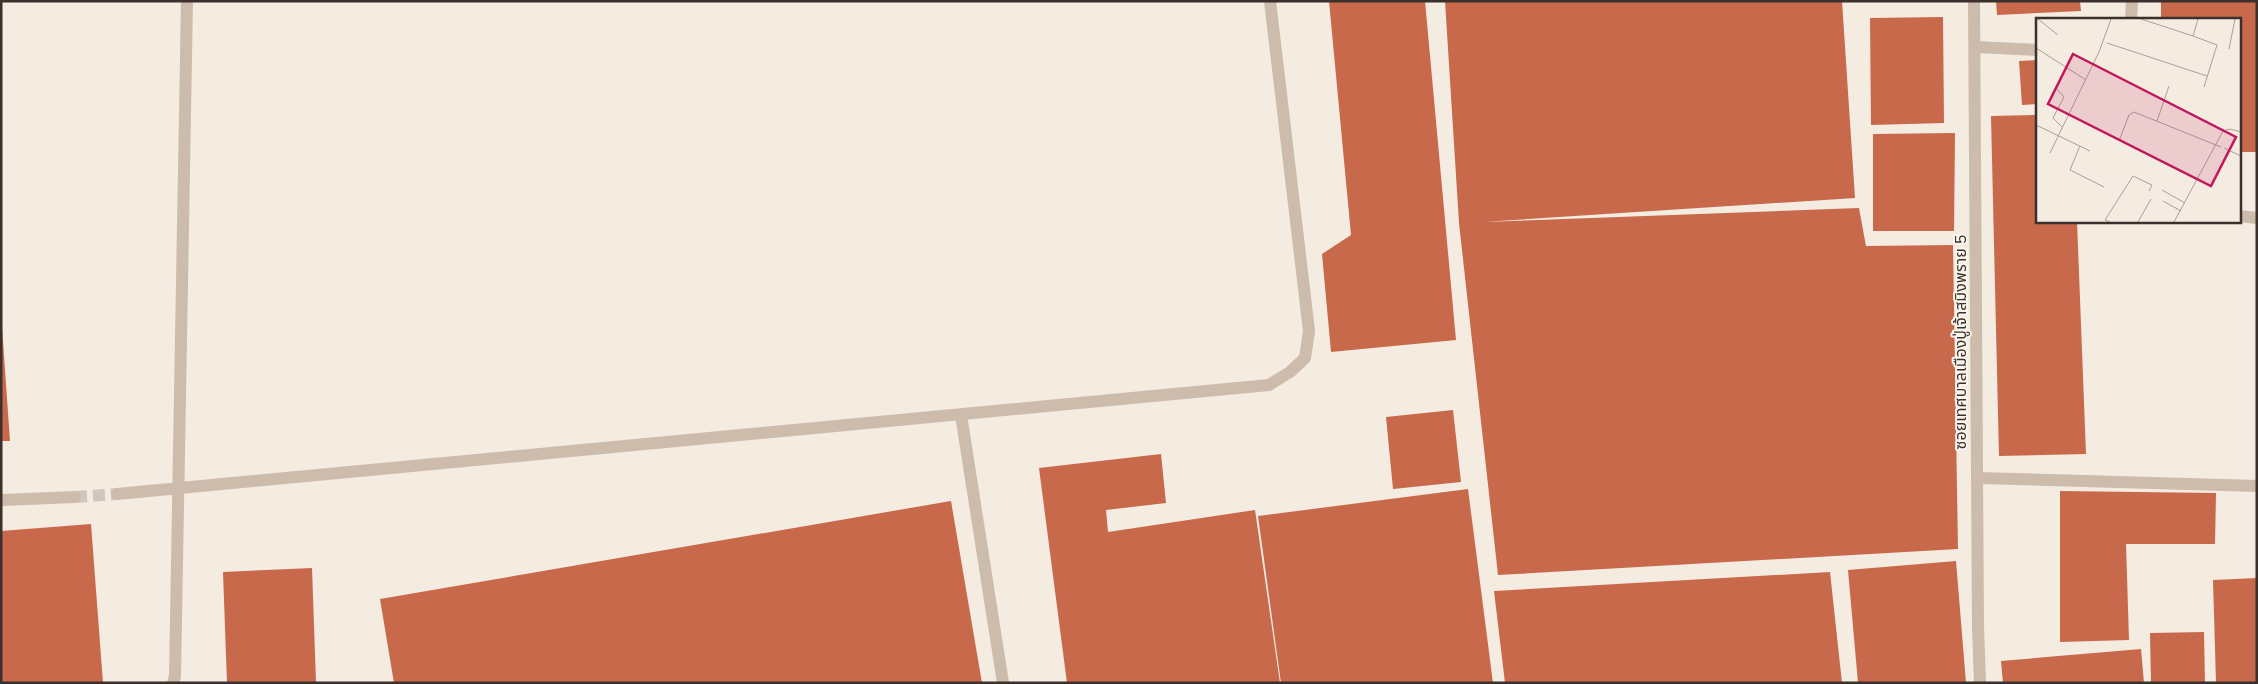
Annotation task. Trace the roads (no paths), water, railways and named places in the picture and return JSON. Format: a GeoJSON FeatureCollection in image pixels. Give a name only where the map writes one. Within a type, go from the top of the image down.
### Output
{"type":"FeatureCollection","features":[{"type":"Feature","properties":{"kind":"street"},"geometry":{"type":"LineString","coordinates":[[173,683],[175,676],[187,1]]}},
{"type":"Feature","properties":{"kind":"street"},"geometry":{"type":"LineString","coordinates":[[117,494],[1269,386],[1290,372],[1305,358],[1309,330],[1270,1]]}},
{"type":"Feature","properties":{"kind":"street","name":"ซอยเทศบาลเมืองปู่เจ้าสมิงพราย 5"},"geometry":{"type":"LineString","coordinates":[[1974,1],[1980,683]]}},
{"type":"Feature","properties":{"kind":"street"},"geometry":{"type":"LineString","coordinates":[[2131,18],[2132,1]]}},
{"type":"Feature","properties":{"kind":"street"},"geometry":{"type":"LineString","coordinates":[[1975,47],[2036,50]]}},
{"type":"Feature","properties":{"kind":"street"},"geometry":{"type":"LineString","coordinates":[[2240,216],[2257,218]]}},
{"type":"Feature","properties":{"kind":"street"},"geometry":{"type":"LineString","coordinates":[[961,415],[1003,683]]}},
{"type":"Feature","properties":{"kind":"street"},"geometry":{"type":"LineString","coordinates":[[1978,478],[2257,486]]}},
{"type":"Feature","properties":{"kind":"street"},"geometry":{"type":"LineString","coordinates":[[1,500],[75,496]]}},
{"type":"Feature","properties":{"kind":"tunnel"},"geometry":{"type":"LineString","coordinates":[[75,497],[117,494]]}}]}
